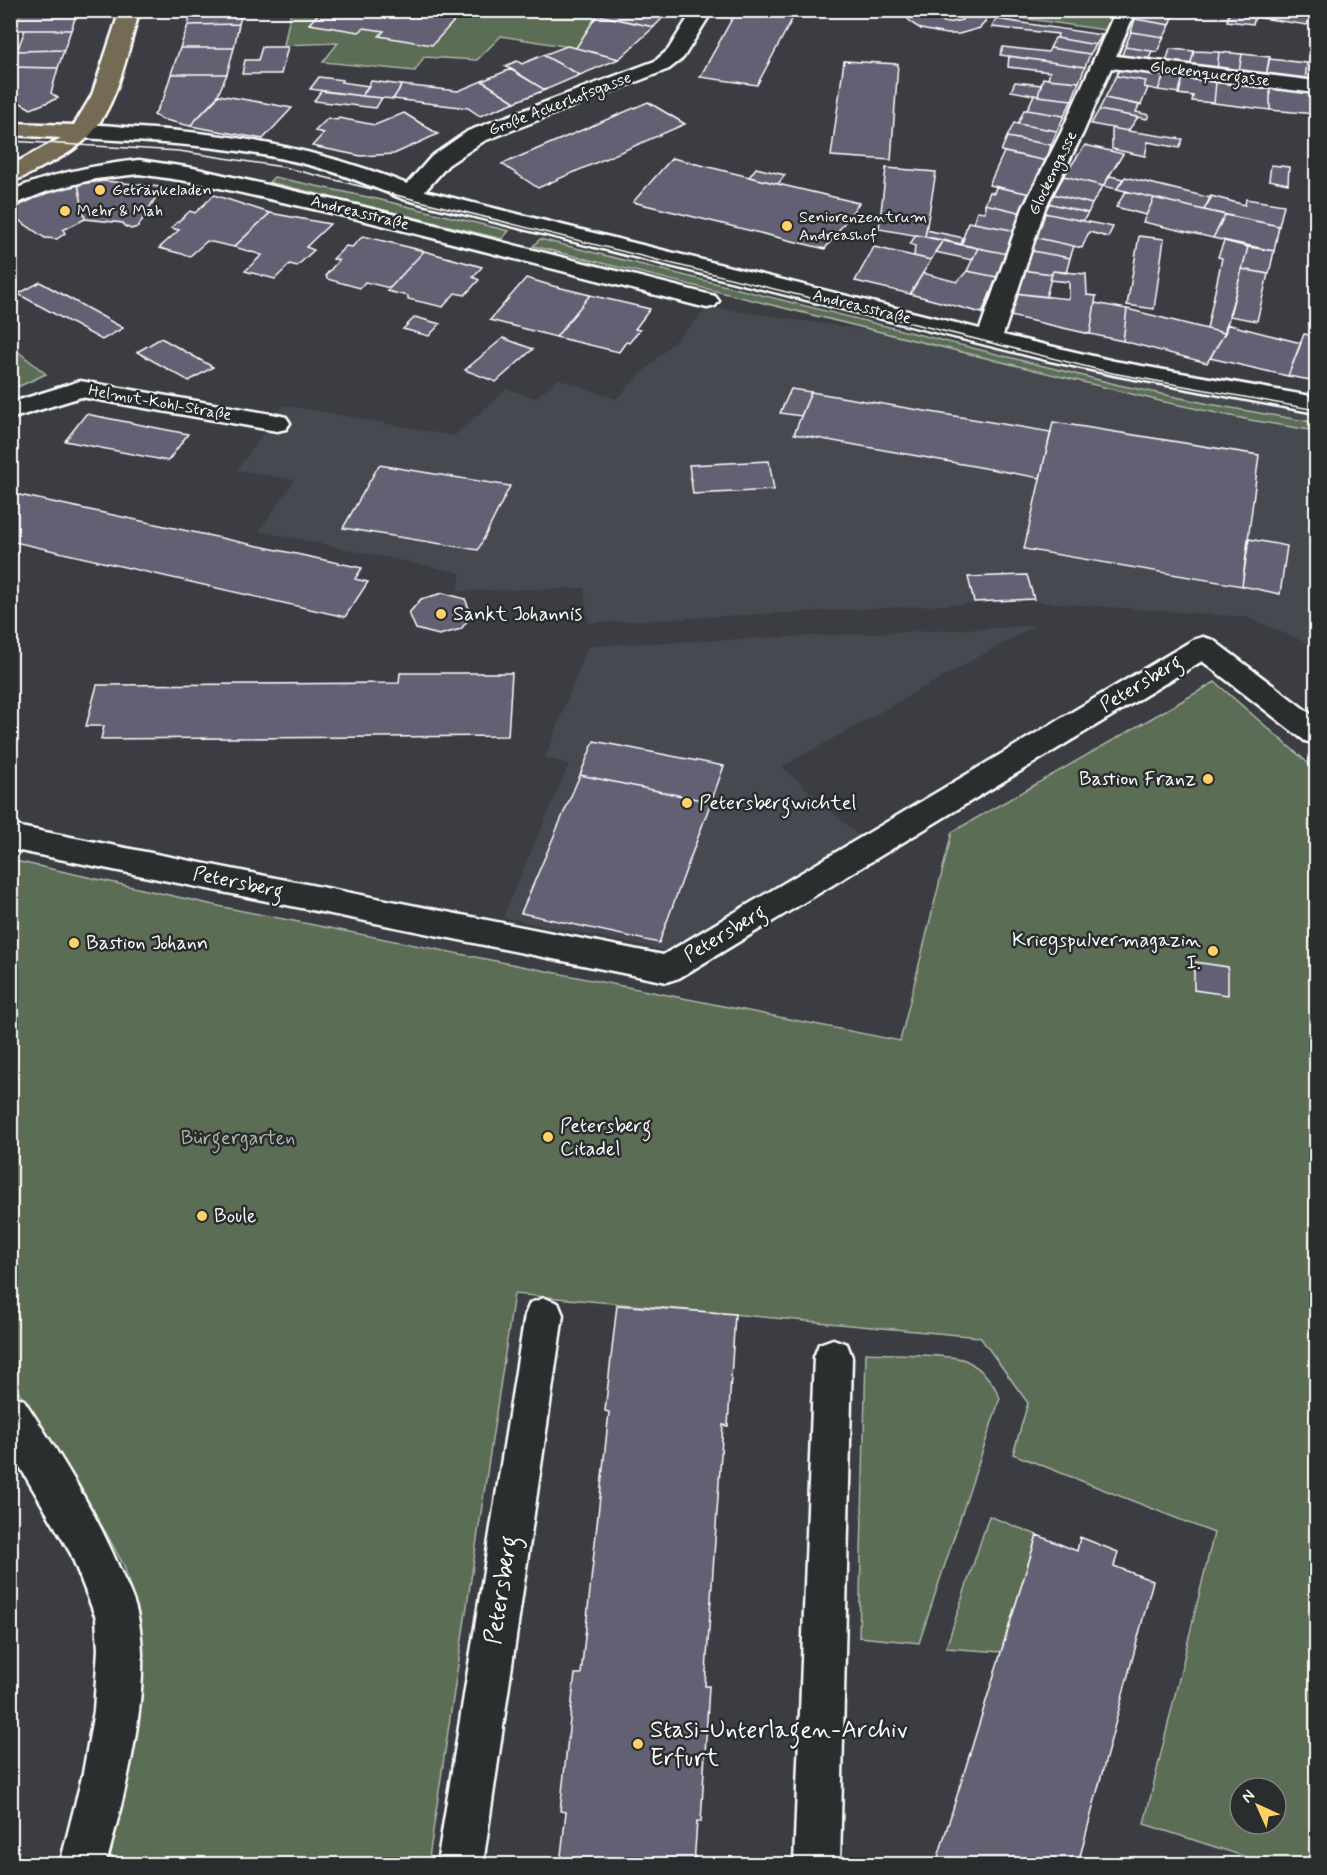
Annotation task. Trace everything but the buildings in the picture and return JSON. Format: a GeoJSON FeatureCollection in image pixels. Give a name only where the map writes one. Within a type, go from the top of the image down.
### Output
{"type":"FeatureCollection","features":[{"type":"Feature","properties":{"kind":"main road"},"geometry":{"type":"LineString","coordinates":[[10,175],[54,152],[81,132],[101,98],[130,10]]}},
{"type":"Feature","properties":{"kind":"main road"},"geometry":{"type":"LineString","coordinates":[[10,129],[81,132]]}},
{"type":"Feature","properties":{"kind":"main road"},"geometry":{"type":"LineString","coordinates":[[10,148],[54,152]]}},
{"type":"Feature","properties":{"kind":"street","name":"Große Ackerhofsgasse"},"geometry":{"type":"LineString","coordinates":[[411,194],[425,174],[458,145],[476,136],[662,65],[676,54],[703,10]]}},
{"type":"Feature","properties":{"kind":"street","name":"Glockengasse"},"geometry":{"type":"LineString","coordinates":[[989,339],[1034,208],[1072,133],[1126,10]]}},
{"type":"Feature","properties":{"kind":"street","name":"Glockenquergasse"},"geometry":{"type":"LineString","coordinates":[[1104,61],[1317,87]]}},
{"type":"Feature","properties":{"kind":"street","name":"Andreasstraße"},"geometry":{"type":"LineString","coordinates":[[81,132],[162,136],[249,146],[352,171],[411,194]]}},
{"type":"Feature","properties":{"kind":"street","name":"Andreasstraße"},"geometry":{"type":"LineString","coordinates":[[54,152],[149,154],[242,163],[411,194],[989,339],[1114,368],[1317,405]]}},
{"type":"Feature","properties":{"kind":"street","name":"Andreasstraße"},"geometry":{"type":"LineString","coordinates":[[10,199],[40,186],[94,172],[139,167],[193,175],[360,213],[707,301]]}},
{"type":"Feature","properties":{"kind":"street","name":"Helmut-Kohl-Straße"},"geometry":{"type":"LineString","coordinates":[[10,411],[80,389],[277,423]]}},
{"type":"Feature","properties":{"kind":"street","name":"Petersberg"},"geometry":{"type":"LineString","coordinates":[[10,837],[667,969],[1203,647],[1317,733]]}},
{"type":"Feature","properties":{"kind":"street","name":"Petersberg"},"geometry":{"type":"LineString","coordinates":[[460,1864],[544,1315]]}},
{"type":"Feature","properties":{"kind":"street"},"geometry":{"type":"LineString","coordinates":[[817,1864],[833,1357]]}},
{"type":"Feature","properties":{"kind":"street"},"geometry":{"type":"LineString","coordinates":[[10,1413],[65,1500],[95,1558],[117,1617],[120,1690],[104,1781],[83,1864]]}},
{"type":"Feature","properties":{"kind":"shaded area"},"geometry":{"type":"Polygon","coordinates":[[[709,307],[1105,365],[1316,403],[1316,647],[1247,617],[1026,601],[588,623],[584,588],[458,591],[461,573],[259,531],[295,480],[237,470],[284,405],[454,436],[507,389],[535,398],[559,379],[616,399],[709,307]]]}},
{"type":"Feature","properties":{"kind":"shaded area","name":"Petersbergwichtel"},"geometry":{"type":"Polygon","coordinates":[[[1034,626],[782,767],[861,838],[667,951],[503,917],[569,764],[545,758],[588,646],[1034,626]]]}},
{"type":"Feature","properties":{"kind":"green space"},"geometry":{"type":"Polygon","coordinates":[[[291,11],[601,11],[576,48],[501,36],[477,60],[424,57],[415,71],[323,62],[338,43],[284,45],[291,11]]]}},
{"type":"Feature","properties":{"kind":"green space"},"geometry":{"type":"Polygon","coordinates":[[[1025,11],[1117,11],[1105,30],[1015,17],[1025,11]]]}},
{"type":"Feature","properties":{"kind":"green space"},"geometry":{"type":"Polygon","coordinates":[[[274,177],[509,231],[502,239],[269,182],[274,177]]]}},
{"type":"Feature","properties":{"kind":"green space"},"geometry":{"type":"Polygon","coordinates":[[[540,239],[1119,385],[1316,423],[1316,431],[1160,401],[533,246],[540,239]]]}},
{"type":"Feature","properties":{"kind":"green space"},"geometry":{"type":"Polygon","coordinates":[[[11,346],[46,374],[11,390],[11,346]]]}},
{"type":"Feature","properties":{"kind":"green space","name":"Bürgergarten"},"geometry":{"type":"Polygon","coordinates":[[[1215,682],[1316,770],[1316,1864],[1268,1864],[1144,1824],[1214,1533],[1013,1454],[1028,1403],[980,1337],[514,1294],[428,1864],[101,1864],[139,1711],[141,1658],[139,1618],[124,1566],[11,1380],[11,860],[223,907],[900,1041],[952,832],[1215,682]]]}},
{"type":"Feature","properties":{"kind":"green space"},"geometry":{"type":"Polygon","coordinates":[[[866,1353],[933,1355],[965,1360],[986,1376],[1000,1398],[919,1643],[859,1637],[866,1353]]]}},
{"type":"Feature","properties":{"kind":"green space"},"geometry":{"type":"Polygon","coordinates":[[[989,1516],[1037,1535],[1001,1652],[946,1648],[989,1516]]]}},
{"type":"Feature","properties":{"kind":"tram line"},"geometry":{"type":"LineString","coordinates":[[10,141],[179,151],[283,167],[1112,373],[1316,410]]}},
{"type":"Feature","properties":{"kind":"place","name":"Getränkeladen"},"geometry":{"type":"Point","coordinates":[100,190]}},
{"type":"Feature","properties":{"kind":"place","name":"Mehr & Mah"},"geometry":{"type":"Point","coordinates":[65,211]}},
{"type":"Feature","properties":{"kind":"place","name":"Seniorenzentrum Andreashof"},"geometry":{"type":"Point","coordinates":[787,226]}},
{"type":"Feature","properties":{"kind":"place","name":"Sankt Johannis"},"geometry":{"type":"Point","coordinates":[441,614]}},
{"type":"Feature","properties":{"kind":"place","name":"Bastion Franz"},"geometry":{"type":"Point","coordinates":[1208,779]}},
{"type":"Feature","properties":{"kind":"place","name":"Petersbergwichtel"},"geometry":{"type":"Point","coordinates":[687,803]}},
{"type":"Feature","properties":{"kind":"place","name":"Bastion Johann"},"geometry":{"type":"Point","coordinates":[74,943]}},
{"type":"Feature","properties":{"kind":"place","name":"Kriegspulvermagazin I."},"geometry":{"type":"Point","coordinates":[1213,951]}},
{"type":"Feature","properties":{"kind":"place","name":"Petersberg Citadel"},"geometry":{"type":"Point","coordinates":[548,1137]}},
{"type":"Feature","properties":{"kind":"place","name":"Boule"},"geometry":{"type":"Point","coordinates":[202,1216]}},
{"type":"Feature","properties":{"kind":"place","name":"Stasi-Unterlagen-Archiv Erfurt"},"geometry":{"type":"Point","coordinates":[638,1744]}}]}
